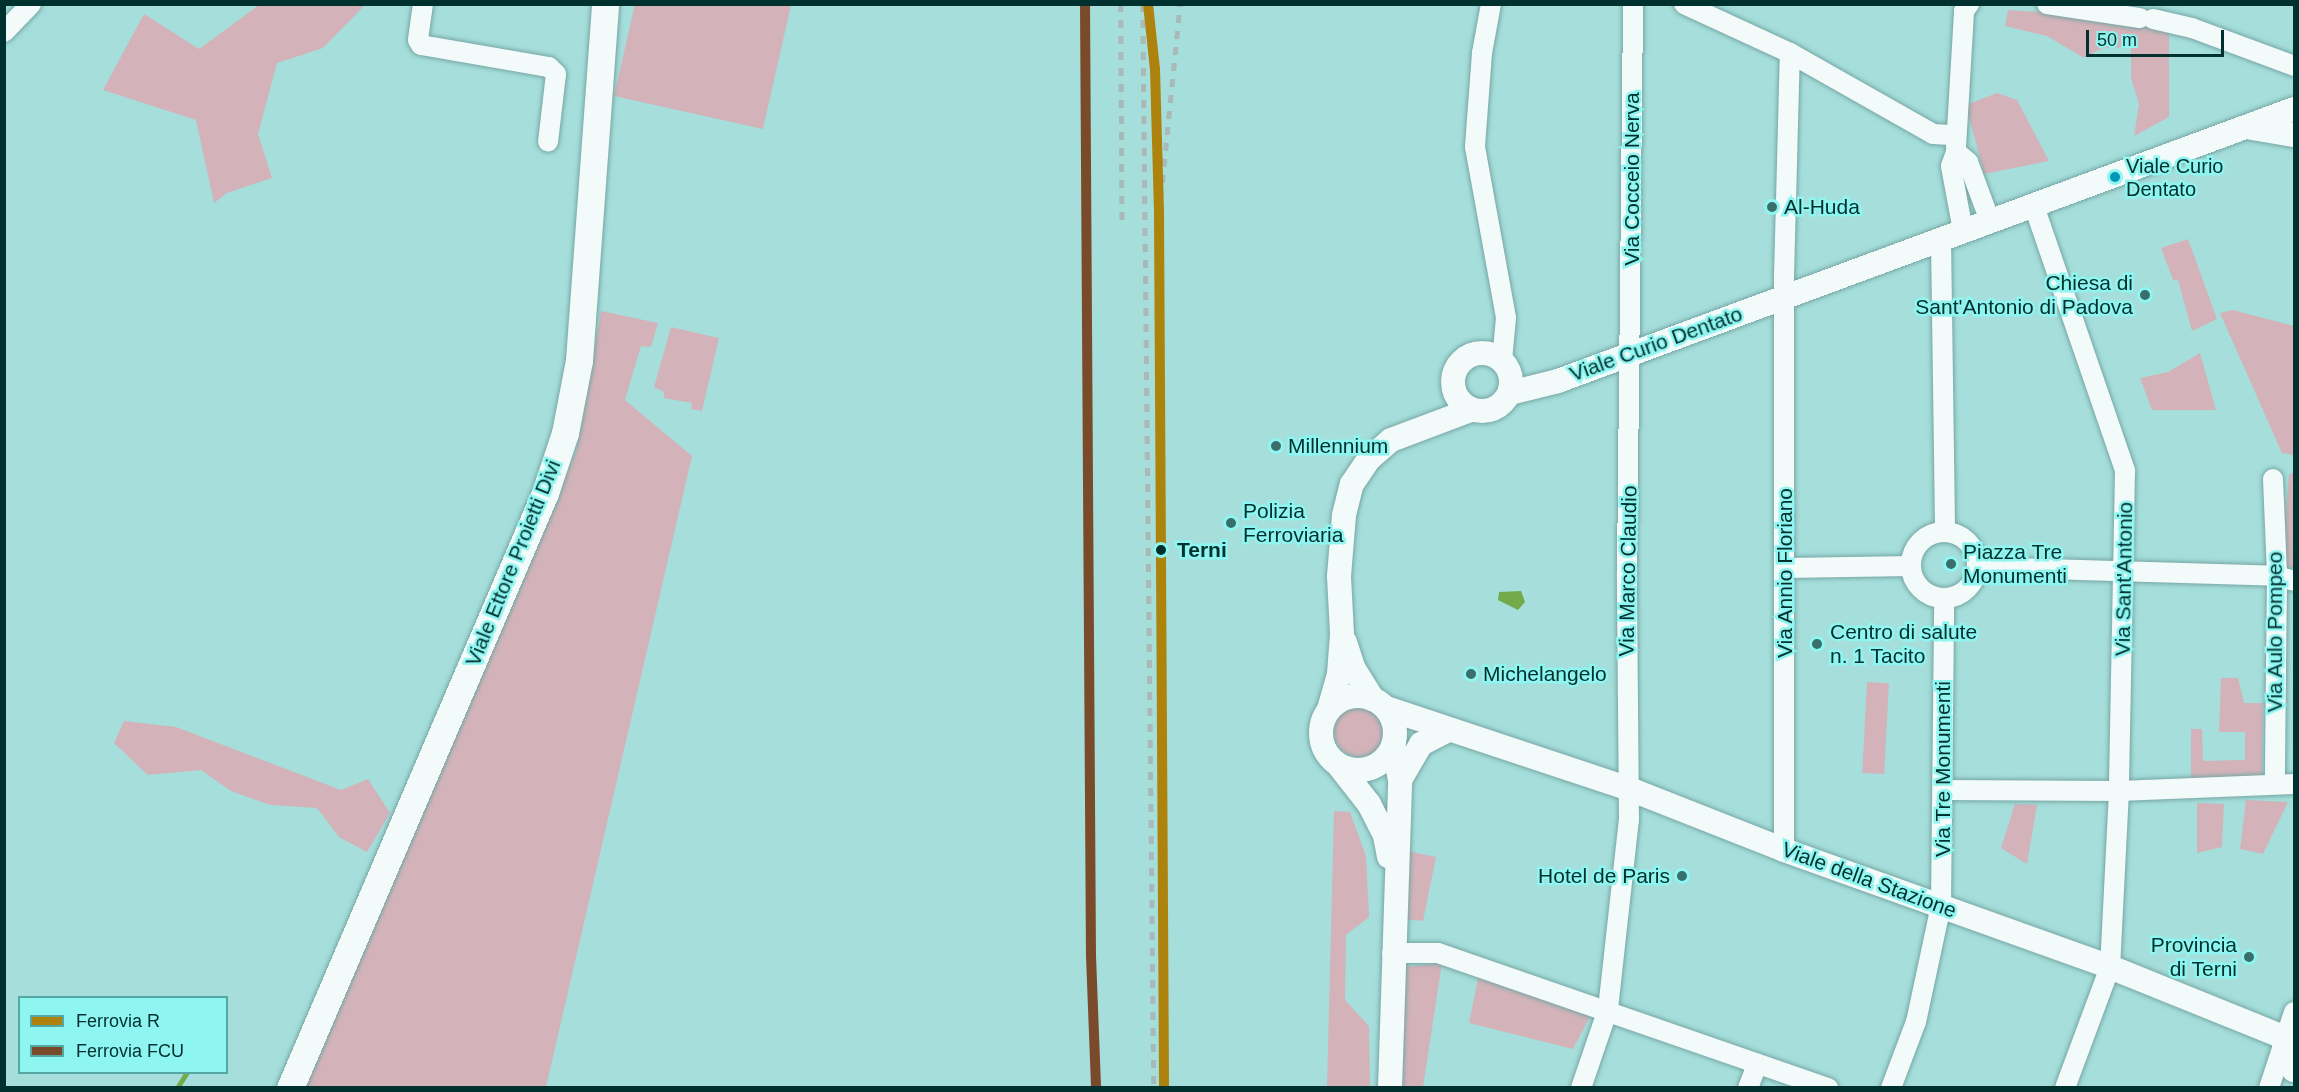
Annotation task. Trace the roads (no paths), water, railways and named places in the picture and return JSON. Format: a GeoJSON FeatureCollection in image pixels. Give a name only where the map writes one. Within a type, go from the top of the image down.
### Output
{"type":"FeatureCollection","features":[{"type":"Feature","properties":{"kind":"main road","name":"Viale Ettore Proietti Divi"},"geometry":{"type":"LineString","coordinates":[[290,1088],[545,493],[565,434],[579,360],[606,4]]}},
{"type":"Feature","properties":{"kind":"street"},"geometry":{"type":"LineString","coordinates":[[4,32],[31,4]]}},
{"type":"Feature","properties":{"kind":"street"},"geometry":{"type":"LineString","coordinates":[[423,4],[418,40],[421,45],[549,67],[556,74],[548,142]]}},
{"type":"Feature","properties":{"kind":"street"},"geometry":{"type":"LineString","coordinates":[[1491,4],[1482,53],[1475,147],[1506,318],[1507,374]]}},
{"type":"Feature","properties":{"kind":"street","name":"Via Cocceio Nerva"},"geometry":{"type":"LineString","coordinates":[[1631,353],[1634,4]]}},
{"type":"Feature","properties":{"kind":"street"},"geometry":{"type":"LineString","coordinates":[[1684,4],[1790,53],[1933,134],[1956,143],[1968,162],[1990,221]]}},
{"type":"Feature","properties":{"kind":"street"},"geometry":{"type":"LineString","coordinates":[[1963,231],[1951,166],[1956,143],[1964,11],[1969,4]]}},
{"type":"Feature","properties":{"kind":"street"},"geometry":{"type":"LineString","coordinates":[[2047,4],[2192,28],[2295,66]]}},
{"type":"Feature","properties":{"kind":"street","name":"Via Annio Floriano"},"geometry":{"type":"LineString","coordinates":[[1784,850],[1786,568],[1784,297],[1790,53]]}},
{"type":"Feature","properties":{"kind":"street","name":"Viale Curio Dentato"},"geometry":{"type":"LineString","coordinates":[[1418,432],[1441,406],[1453,383],[1456,368],[1467,356],[1488,353],[1507,374],[1558,381],[2295,109]]}},
{"type":"Feature","properties":{"kind":"street"},"geometry":{"type":"LineString","coordinates":[[2247,127],[2295,135]]}},
{"type":"Feature","properties":{"kind":"street","name":"Via Sant'Antonio"},"geometry":{"type":"LineString","coordinates":[[2034,206],[2125,471],[2125,571],[2119,791],[2110,967],[2065,1088]]}},
{"type":"Feature","properties":{"kind":"street"},"geometry":{"type":"LineString","coordinates":[[1941,239],[1945,531]]}},
{"type":"Feature","properties":{"kind":"street","name":"Via Marco Claudio"},"geometry":{"type":"LineString","coordinates":[[1581,1088],[1608,1009],[1629,820],[1627,788],[1631,353]]}},
{"type":"Feature","properties":{"kind":"street","name":"Viale Curio Dentato"},"geometry":{"type":"LineString","coordinates":[[1342,634],[1339,576],[1344,515],[1352,484],[1368,460],[1391,440],[1418,432],[1472,410],[1490,411],[1507,374]]}},
{"type":"Feature","properties":{"kind":"street"},"geometry":{"type":"LineString","coordinates":[[1453,383],[1455,395],[1472,410]]}},
{"type":"Feature","properties":{"kind":"street","name":"Via Aulo Pompeo"},"geometry":{"type":"LineString","coordinates":[[2273,479],[2286,579],[2275,784]]}},
{"type":"Feature","properties":{"kind":"street"},"geometry":{"type":"LineString","coordinates":[[1945,531],[1956,533],[1972,547],[1978,567],[1969,588],[1944,598],[1927,594],[1918,587],[1911,566],[1917,545],[1934,533],[1945,531]]}},
{"type":"Feature","properties":{"kind":"street"},"geometry":{"type":"LineString","coordinates":[[1786,568],[1911,566]]}},
{"type":"Feature","properties":{"kind":"street"},"geometry":{"type":"LineString","coordinates":[[1978,567],[2286,579]]}},
{"type":"Feature","properties":{"kind":"street","name":"Via Tre Monumenti"},"geometry":{"type":"LineString","coordinates":[[1891,1088],[1916,1022],[1941,905],[1944,790],[1944,598]]}},
{"type":"Feature","properties":{"kind":"street"},"geometry":{"type":"LineString","coordinates":[[1342,634],[1354,669],[1394,726],[1394,746],[1400,780],[1394,879],[1390,1088]]}},
{"type":"Feature","properties":{"kind":"street"},"geometry":{"type":"LineString","coordinates":[[1342,634],[1339,674],[1321,729],[1321,740],[1331,760],[1340,767],[1369,804],[1385,836],[1394,879]]}},
{"type":"Feature","properties":{"kind":"street"},"geometry":{"type":"LineString","coordinates":[[1329,709],[1350,697],[1379,704]]}},
{"type":"Feature","properties":{"kind":"street","name":"Viale della Stazione"},"geometry":{"type":"LineString","coordinates":[[1379,704],[1449,730],[1627,788],[1784,850],[2290,1032]]}},
{"type":"Feature","properties":{"kind":"street"},"geometry":{"type":"LineString","coordinates":[[1400,780],[1421,744],[1449,730]]}},
{"type":"Feature","properties":{"kind":"street"},"geometry":{"type":"LineString","coordinates":[[1340,767],[1353,771],[1372,768],[1387,757],[1394,746]]}},
{"type":"Feature","properties":{"kind":"street"},"geometry":{"type":"LineString","coordinates":[[1944,790],[2119,791],[2295,784]]}},
{"type":"Feature","properties":{"kind":"street"},"geometry":{"type":"LineString","coordinates":[[1392,953],[1438,953],[1608,1009],[1828,1088]]}},
{"type":"Feature","properties":{"kind":"street"},"geometry":{"type":"LineString","coordinates":[[2295,1012],[2285,1056],[2295,1070]]}},
{"type":"Feature","properties":{"kind":"street"},"geometry":{"type":"LineString","coordinates":[[2269,1088],[2290,1032]]}},
{"type":"Feature","properties":{"kind":"street"},"geometry":{"type":"LineString","coordinates":[[1748,1088],[1757,1064]]}},
{"type":"Feature","properties":{"kind":"waterway"},"geometry":{"type":"LineString","coordinates":[[177,1088],[186,1074]]}},
{"type":"Feature","properties":{"kind":"railway"},"geometry":{"type":"LineString","coordinates":[[1121,4],[1122,228]]}},
{"type":"Feature","properties":{"kind":"railway"},"geometry":{"type":"LineString","coordinates":[[1143,4],[1154,1088]]}},
{"type":"Feature","properties":{"kind":"railway"},"geometry":{"type":"LineString","coordinates":[[1159,214],[1180,4]]}},
{"type":"Feature","properties":{"kind":"rail line","name":"FCU"},"geometry":{"type":"LineString","coordinates":[[1085,4],[1091,956],[1096,1088]]}},
{"type":"Feature","properties":{"kind":"rail line","name":"R"},"geometry":{"type":"LineString","coordinates":[[1148,4],[1155,69],[1159,214],[1164,1088]]}},
{"type":"Feature","properties":{"kind":"place","name":"Viale Curio Dentato"},"geometry":{"type":"Point","coordinates":[2115,177]}},
{"type":"Feature","properties":{"kind":"place","name":"Al-Huda"},"geometry":{"type":"Point","coordinates":[1772,207]}},
{"type":"Feature","properties":{"kind":"place","name":"Chiesa di Sant'Antonio di Padova"},"geometry":{"type":"Point","coordinates":[2145,295]}},
{"type":"Feature","properties":{"kind":"place","name":"Millennium"},"geometry":{"type":"Point","coordinates":[1276,446]}},
{"type":"Feature","properties":{"kind":"place","name":"Polizia Ferroviaria"},"geometry":{"type":"Point","coordinates":[1231,523]}},
{"type":"Feature","properties":{"kind":"place","name":"Terni"},"geometry":{"type":"Point","coordinates":[1161,550]}},
{"type":"Feature","properties":{"kind":"place","name":"Piazza Tre Monumenti"},"geometry":{"type":"Point","coordinates":[1951,564]}},
{"type":"Feature","properties":{"kind":"place","name":"Centro di salute n. 1 Tacito"},"geometry":{"type":"Point","coordinates":[1817,644]}},
{"type":"Feature","properties":{"kind":"place","name":"Michelangelo"},"geometry":{"type":"Point","coordinates":[1471,674]}},
{"type":"Feature","properties":{"kind":"place","name":"Hotel de Paris"},"geometry":{"type":"Point","coordinates":[1682,876]}},
{"type":"Feature","properties":{"kind":"place","name":"Provincia di Terni"},"geometry":{"type":"Point","coordinates":[2249,957]}}]}
